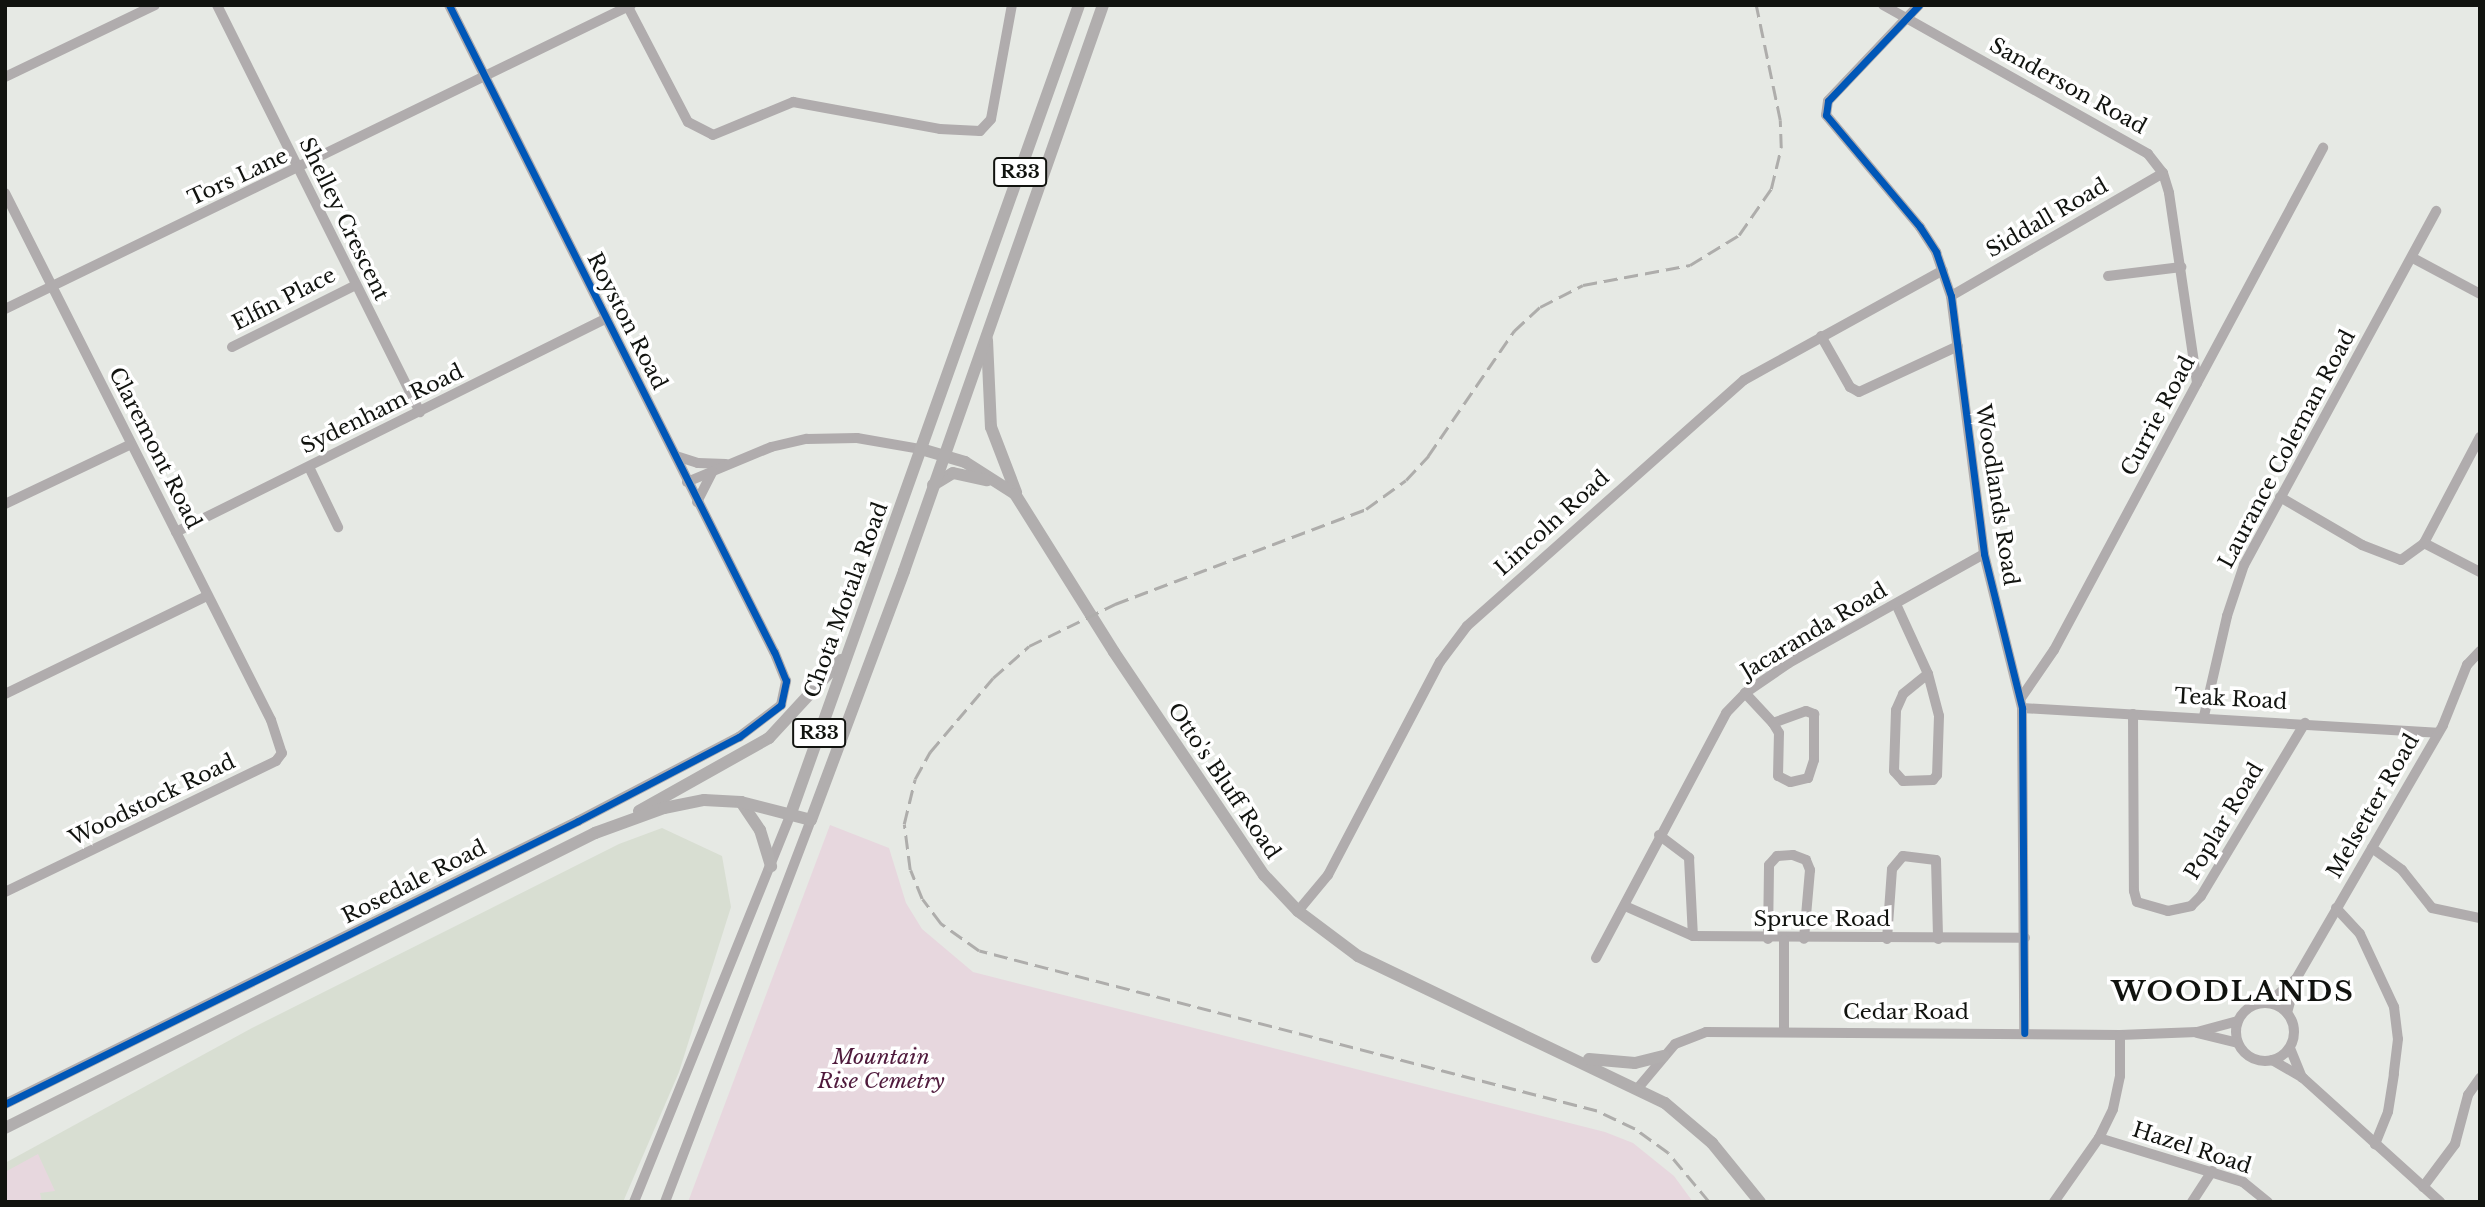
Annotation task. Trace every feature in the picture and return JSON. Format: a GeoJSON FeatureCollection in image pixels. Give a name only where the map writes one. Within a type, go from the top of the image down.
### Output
{"type":"FeatureCollection","features":[{"type":"Feature","properties":{"kind":"main road","name":"Chota Motala Road"},"geometry":{"type":"LineString","coordinates":[[791,813],[1079,5]]}},
{"type":"Feature","properties":{"kind":"main road","name":"Chota Motala Road"},"geometry":{"type":"LineString","coordinates":[[811,820],[933,486],[1102,5]]}},
{"type":"Feature","properties":{"kind":"main road"},"geometry":{"type":"LineString","coordinates":[[988,326],[991,427],[1018,498]]}},
{"type":"Feature","properties":{"kind":"main road","name":"Otto's Bluff Road"},"geometry":{"type":"LineString","coordinates":[[921,449],[943,454],[985,472],[1018,498],[1114,652],[1264,875],[1298,911],[1377,967],[1575,1057],[1665,1102],[1712,1143],[1760,1202]]}},
{"type":"Feature","properties":{"kind":"main road"},"geometry":{"type":"LineString","coordinates":[[933,486],[947,475],[960,472],[1018,498]]}},
{"type":"Feature","properties":{"kind":"main road"},"geometry":{"type":"LineString","coordinates":[[5,1128],[595,833],[769,738],[847,653]]}},
{"type":"Feature","properties":{"kind":"main road"},"geometry":{"type":"LineString","coordinates":[[595,833],[682,803],[741,802],[811,820]]}},
{"type":"Feature","properties":{"kind":"main road"},"geometry":{"type":"LineString","coordinates":[[741,802],[760,830],[771,866]]}},
{"type":"Feature","properties":{"kind":"main road"},"geometry":{"type":"LineString","coordinates":[[1575,1057],[1635,1063],[1662,1056]]}},
{"type":"Feature","properties":{"kind":"street"},"geometry":{"type":"LineString","coordinates":[[5,77],[155,5]]}},
{"type":"Feature","properties":{"kind":"street","name":"Shelley Crescent"},"geometry":{"type":"LineString","coordinates":[[217,5],[354,286],[420,412]]}},
{"type":"Feature","properties":{"kind":"street","name":"Royston Road"},"geometry":{"type":"LineString","coordinates":[[449,5],[774,652]]}},
{"type":"Feature","properties":{"kind":"street"},"geometry":{"type":"LineString","coordinates":[[629,6],[688,122],[713,135],[793,102],[940,129],[979,131],[991,119],[1012,5]]}},
{"type":"Feature","properties":{"kind":"street","name":"Sanderson Road"},"geometry":{"type":"LineString","coordinates":[[1883,5],[2123,135],[2148,154],[2163,173]]}},
{"type":"Feature","properties":{"kind":"street"},"geometry":{"type":"LineString","coordinates":[[1907,18],[1919,5]]}},
{"type":"Feature","properties":{"kind":"street","name":"Tors Lane"},"geometry":{"type":"LineString","coordinates":[[5,309],[299,169],[484,73],[629,6]]}},
{"type":"Feature","properties":{"kind":"street","name":"Woodlands Road"},"geometry":{"type":"LineString","coordinates":[[1907,18],[1828,101],[1826,115],[1920,227],[1943,271],[1951,296],[1984,554],[2022,703],[2024,1033]]}},
{"type":"Feature","properties":{"kind":"street","name":"Currie Road"},"geometry":{"type":"LineString","coordinates":[[2022,703],[2054,650],[2323,148]]}},
{"type":"Feature","properties":{"kind":"street"},"geometry":{"type":"LineString","coordinates":[[2163,173],[2181,267],[2198,384]]}},
{"type":"Feature","properties":{"kind":"street","name":"Siddall Road"},"geometry":{"type":"LineString","coordinates":[[1951,296],[2163,173]]}},
{"type":"Feature","properties":{"kind":"street","name":"Claremont Road"},"geometry":{"type":"LineString","coordinates":[[5,193],[54,285],[129,445],[271,720]]}},
{"type":"Feature","properties":{"kind":"street","name":"Laurance Coleman Road"},"geometry":{"type":"LineString","coordinates":[[2204,716],[2234,589],[2280,497],[2413,258],[2436,211]]}},
{"type":"Feature","properties":{"kind":"street"},"geometry":{"type":"LineString","coordinates":[[2413,258],[2480,294]]}},
{"type":"Feature","properties":{"kind":"street"},"geometry":{"type":"LineString","coordinates":[[2108,276],[2181,267]]}},
{"type":"Feature","properties":{"kind":"street","name":"Lincoln Road"},"geometry":{"type":"LineString","coordinates":[[1298,911],[1328,874],[1440,662],[1466,626],[1744,380],[1943,271]]}},
{"type":"Feature","properties":{"kind":"street","name":"Elfin Place"},"geometry":{"type":"LineString","coordinates":[[232,347],[354,286]]}},
{"type":"Feature","properties":{"kind":"street","name":"Sydenham Road"},"geometry":{"type":"LineString","coordinates":[[176,532],[605,319]]}},
{"type":"Feature","properties":{"kind":"street"},"geometry":{"type":"LineString","coordinates":[[1821,336],[1850,387],[1859,392],[1958,346]]}},
{"type":"Feature","properties":{"kind":"street"},"geometry":{"type":"LineString","coordinates":[[2280,497],[2389,558],[2411,557],[2424,543],[2480,437]]}},
{"type":"Feature","properties":{"kind":"street","name":"Otto's Bluff Road"},"geometry":{"type":"LineString","coordinates":[[687,482],[731,464],[807,439],[857,438],[921,449]]}},
{"type":"Feature","properties":{"kind":"street"},"geometry":{"type":"LineString","coordinates":[[5,504],[129,445]]}},
{"type":"Feature","properties":{"kind":"street"},"geometry":{"type":"LineString","coordinates":[[676,456],[698,463],[731,464]]}},
{"type":"Feature","properties":{"kind":"street"},"geometry":{"type":"LineString","coordinates":[[309,467],[338,527]]}},
{"type":"Feature","properties":{"kind":"street"},"geometry":{"type":"LineString","coordinates":[[697,502],[712,472]]}},
{"type":"Feature","properties":{"kind":"street"},"geometry":{"type":"LineString","coordinates":[[2424,543],[2480,572]]}},
{"type":"Feature","properties":{"kind":"street","name":"Jacaranda Road"},"geometry":{"type":"LineString","coordinates":[[1596,958],[1726,713],[1745,693],[1984,554]]}},
{"type":"Feature","properties":{"kind":"street"},"geometry":{"type":"LineString","coordinates":[[5,694],[207,596]]}},
{"type":"Feature","properties":{"kind":"street"},"geometry":{"type":"LineString","coordinates":[[1896,604],[1928,674],[1939,716],[1937,775],[1933,780],[1903,780],[1894,771],[1896,710],[1903,694],[1928,674]]}},
{"type":"Feature","properties":{"kind":"street","name":"Melsetter Road"},"geometry":{"type":"LineString","coordinates":[[2287,1013],[2296,979],[2437,733],[2467,666],[2480,651]]}},
{"type":"Feature","properties":{"kind":"street","name":"Rosedale Road"},"geometry":{"type":"LineString","coordinates":[[5,1104],[739,737],[781,705],[786,681],[774,652]]}},
{"type":"Feature","properties":{"kind":"street"},"geometry":{"type":"LineString","coordinates":[[1745,693],[1779,733],[1777,776],[1790,782],[1808,778],[1814,760],[1814,714],[1806,710],[1773,723]]}},
{"type":"Feature","properties":{"kind":"street","name":"Teak Road"},"geometry":{"type":"LineString","coordinates":[[2022,703],[2133,714],[2204,716],[2437,733]]}},
{"type":"Feature","properties":{"kind":"street","name":"Poplar Road"},"geometry":{"type":"LineString","coordinates":[[2133,714],[2134,891],[2137,902],[2168,911],[2191,906],[2201,896],[2305,723]]}},
{"type":"Feature","properties":{"kind":"street","name":"Woodstock Road"},"geometry":{"type":"LineString","coordinates":[[5,892],[276,761],[281,749],[271,720]]}},
{"type":"Feature","properties":{"kind":"street","name":"Chota Motala Road"},"geometry":{"type":"LineString","coordinates":[[634,1202],[791,813]]}},
{"type":"Feature","properties":{"kind":"street","name":"Chota Motala Road"},"geometry":{"type":"LineString","coordinates":[[666,1202],[811,820]]}},
{"type":"Feature","properties":{"kind":"street"},"geometry":{"type":"LineString","coordinates":[[1659,835],[1689,858],[1693,936]]}},
{"type":"Feature","properties":{"kind":"street"},"geometry":{"type":"LineString","coordinates":[[2372,848],[2402,870],[2432,908],[2480,918]]}},
{"type":"Feature","properties":{"kind":"street"},"geometry":{"type":"LineString","coordinates":[[1768,939],[1769,865],[1782,855],[1802,857],[1809,865],[1804,939]]}},
{"type":"Feature","properties":{"kind":"street"},"geometry":{"type":"LineString","coordinates":[[1887,939],[1892,869],[1903,856],[1936,860],[1938,939]]}},
{"type":"Feature","properties":{"kind":"street","name":"Spruce Road"},"geometry":{"type":"LineString","coordinates":[[1625,906],[1693,936],[1784,940],[2025,938]]}},
{"type":"Feature","properties":{"kind":"street"},"geometry":{"type":"LineString","coordinates":[[2336,908],[2366,944],[2393,1007],[2398,1039],[2394,1074],[2388,1111],[2375,1145]]}},
{"type":"Feature","properties":{"kind":"street"},"geometry":{"type":"LineString","coordinates":[[1784,940],[1784,1031]]}},
{"type":"Feature","properties":{"kind":"street","name":"Melsetter Road"},"geometry":{"type":"LineString","coordinates":[[2268,1003],[2296,979]]}},
{"type":"Feature","properties":{"kind":"street"},"geometry":{"type":"LineString","coordinates":[[2303,1079],[2290,1048],[2294,1030],[2287,1013],[2268,1003],[2256,1004],[2238,1021],[2238,1043],[2252,1058],[2272,1060],[2303,1079],[2440,1202]]}},
{"type":"Feature","properties":{"kind":"street","name":"Cedar Road"},"geometry":{"type":"LineString","coordinates":[[1639,1088],[1662,1056],[1693,1034],[1784,1031],[2120,1035],[2197,1032],[2238,1021]]}},
{"type":"Feature","properties":{"kind":"street","name":"Cedar Road"},"geometry":{"type":"LineString","coordinates":[[2197,1032],[2238,1043]]}},
{"type":"Feature","properties":{"kind":"street"},"geometry":{"type":"LineString","coordinates":[[2054,1202],[2099,1138],[2118,1092],[2120,1035]]}},
{"type":"Feature","properties":{"kind":"street"},"geometry":{"type":"LineString","coordinates":[[2272,1060],[2290,1048]]}},
{"type":"Feature","properties":{"kind":"street"},"geometry":{"type":"LineString","coordinates":[[2423,1187],[2455,1144],[2468,1095],[2480,1078]]}},
{"type":"Feature","properties":{"kind":"street","name":"Hazel Road"},"geometry":{"type":"LineString","coordinates":[[2099,1138],[2243,1182],[2268,1202]]}},
{"type":"Feature","properties":{"kind":"street"},"geometry":{"type":"LineString","coordinates":[[2192,1202],[2213,1171]]}},
{"type":"Feature","properties":{"kind":"shaded area"},"geometry":{"type":"Polygon","coordinates":[[[662,828],[722,856],[731,907],[679,1072],[623,1202],[5,1202],[5,1163],[252,1028],[619,844],[662,828]]]}},
{"type":"Feature","properties":{"kind":"green space","name":"Mountain Rise Cemetry"},"geometry":{"type":"Polygon","coordinates":[[[830,825],[889,848],[906,903],[922,929],[973,972],[1605,1132],[1633,1143],[1674,1176],[1693,1202],[688,1202],[830,825]]]}},
{"type":"Feature","properties":{"kind":"green space"},"geometry":{"type":"Polygon","coordinates":[[[38,1154],[55,1191],[40,1193],[42,1202],[5,1202],[5,1172],[38,1154]]]}},
{"type":"Feature","properties":{"kind":"railway"},"geometry":{"type":"LineString","coordinates":[[1709,1202],[1668,1153],[1635,1129],[1597,1111],[979,951],[941,924],[922,899],[910,870],[904,824],[915,779],[930,752],[993,678],[1029,646],[1115,604],[1366,509],[1406,480],[1428,456],[1514,331],[1540,307],[1583,285],[1690,265],[1739,235],[1771,189],[1781,148],[1780,120],[1756,5]]}},
{"type":"Feature","properties":{"kind":"cycle path"},"geometry":{"type":"LineString","coordinates":[[5,1104],[578,821],[739,737],[781,705],[786,681],[774,652],[449,5]]}},
{"type":"Feature","properties":{"kind":"cycle path"},"geometry":{"type":"LineString","coordinates":[[1919,5],[1828,101],[1826,115],[1920,227],[1936,252],[1951,296],[1984,554],[2022,708],[2024,1033]]}},
{"type":"Feature","properties":{"kind":"district","name":"WOODLANDS"},"geometry":{"type":"Point","coordinates":[2233,992]}}]}
